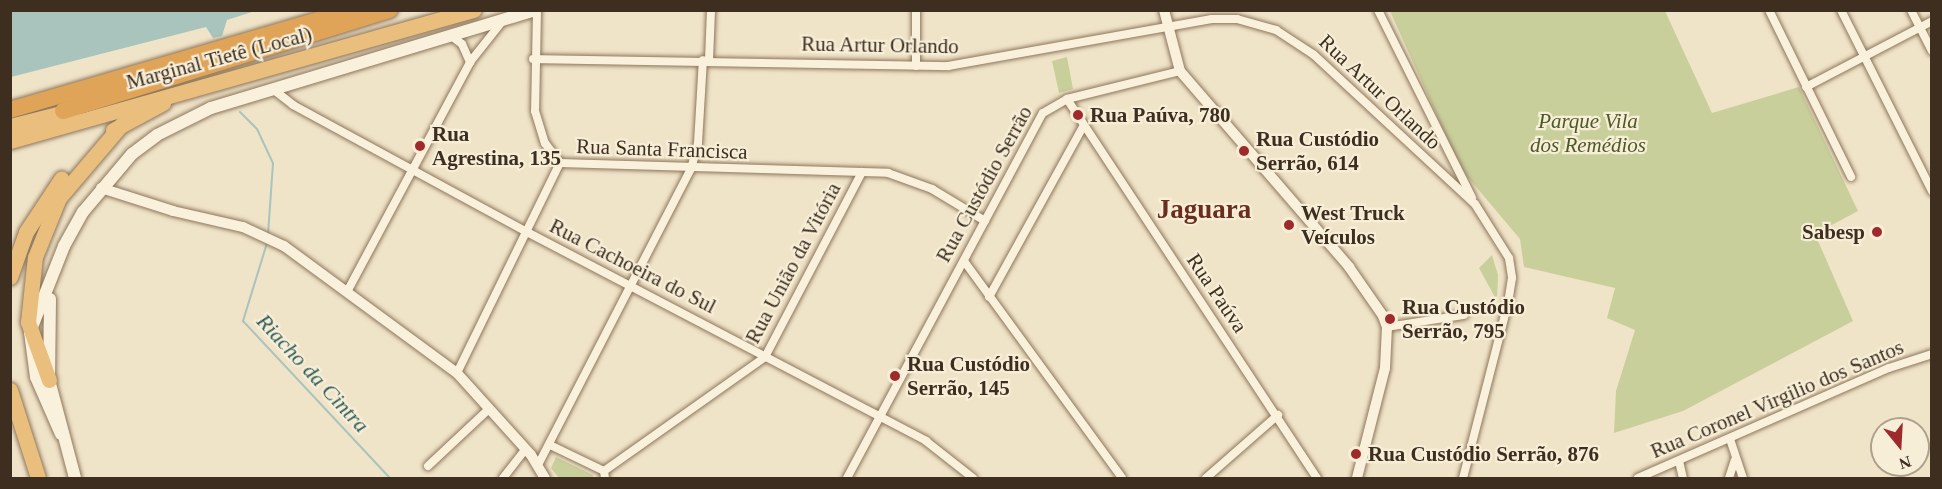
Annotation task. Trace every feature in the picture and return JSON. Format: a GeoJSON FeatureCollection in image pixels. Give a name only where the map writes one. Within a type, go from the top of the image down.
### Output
{"type":"FeatureCollection","features":[{"type":"Feature","properties":{"kind":"highway"},"geometry":{"type":"LineString","coordinates":[[10,110],[290,30],[390,10]]}},
{"type":"Feature","properties":{"kind":"highway","name":"Marginal Tietê (Local)"},"geometry":{"type":"LineString","coordinates":[[10,141],[474,10]]}},
{"type":"Feature","properties":{"kind":"highway"},"geometry":{"type":"LineString","coordinates":[[10,126],[63,111],[348,18]]}},
{"type":"Feature","properties":{"kind":"highway"},"geometry":{"type":"LineString","coordinates":[[63,111],[104,105],[214,75],[243,74]]}},
{"type":"Feature","properties":{"kind":"highway"},"geometry":{"type":"LineString","coordinates":[[10,277],[26,232],[55,185],[91,147],[122,124],[198,88]]}},
{"type":"Feature","properties":{"kind":"highway"},"geometry":{"type":"LineString","coordinates":[[49,380],[28,322],[31,274],[47,219],[68,183],[122,124]]}},
{"type":"Feature","properties":{"kind":"highway"},"geometry":{"type":"LineString","coordinates":[[10,390],[38,478]]}},
{"type":"Feature","properties":{"kind":"main road"},"geometry":{"type":"LineString","coordinates":[[61,434],[36,377],[31,328],[53,280],[64,246],[101,188],[157,135],[211,108],[454,38],[536,10]]}},
{"type":"Feature","properties":{"kind":"main road"},"geometry":{"type":"LineString","coordinates":[[53,280],[47,340],[49,380],[61,434],[75,478]]}},
{"type":"Feature","properties":{"kind":"street"},"geometry":{"type":"LineString","coordinates":[[536,10],[535,111],[545,143],[560,163]]}},
{"type":"Feature","properties":{"kind":"street"},"geometry":{"type":"LineString","coordinates":[[538,465],[691,169],[698,143],[711,10]]}},
{"type":"Feature","properties":{"kind":"street"},"geometry":{"type":"LineString","coordinates":[[916,10],[916,66]]}},
{"type":"Feature","properties":{"kind":"street"},"geometry":{"type":"LineString","coordinates":[[1164,10],[1180,71],[1349,267],[1376,303],[1387,327],[1385,368],[1357,478]]}},
{"type":"Feature","properties":{"kind":"street"},"geometry":{"type":"LineString","coordinates":[[1378,10],[1475,204]]}},
{"type":"Feature","properties":{"kind":"street"},"geometry":{"type":"LineString","coordinates":[[1769,10],[1851,177]]}},
{"type":"Feature","properties":{"kind":"street"},"geometry":{"type":"LineString","coordinates":[[1841,10],[1932,191]]}},
{"type":"Feature","properties":{"kind":"street"},"geometry":{"type":"LineString","coordinates":[[1911,10],[1932,51]]}},
{"type":"Feature","properties":{"kind":"street","name":"Rua Artur Orlando"},"geometry":{"type":"LineString","coordinates":[[534,59],[706,60],[916,66],[980,63],[1167,24],[1237,19],[1288,36],[1314,55],[1475,204],[1502,244],[1512,278],[1463,478]]}},
{"type":"Feature","properties":{"kind":"street"},"geometry":{"type":"LineString","coordinates":[[1806,87],[1932,21]]}},
{"type":"Feature","properties":{"kind":"street"},"geometry":{"type":"LineString","coordinates":[[348,290],[470,62],[501,23]]}},
{"type":"Feature","properties":{"kind":"street"},"geometry":{"type":"LineString","coordinates":[[454,38],[462,44],[470,62]]}},
{"type":"Feature","properties":{"kind":"street","name":"Rua Custódio Serrão"},"geometry":{"type":"LineString","coordinates":[[847,478],[1043,113],[1067,99],[1180,71]]}},
{"type":"Feature","properties":{"kind":"street","name":"Rua Cachoeira do Sul"},"geometry":{"type":"LineString","coordinates":[[273,90],[293,105],[413,168],[525,231],[632,285],[926,441],[973,478]]}},
{"type":"Feature","properties":{"kind":"street","name":"Rua Paúva"},"geometry":{"type":"LineString","coordinates":[[1067,99],[1083,127],[1278,415],[1317,478]]}},
{"type":"Feature","properties":{"kind":"street"},"geometry":{"type":"LineString","coordinates":[[989,297],[1083,127]]}},
{"type":"Feature","properties":{"kind":"street","name":"Rua Santa Francisca"},"geometry":{"type":"LineString","coordinates":[[457,373],[560,163],[691,169],[862,172],[907,178],[984,221]]}},
{"type":"Feature","properties":{"kind":"street","name":"Rua União da Vitória"},"geometry":{"type":"LineString","coordinates":[[604,475],[765,357],[862,172]]}},
{"type":"Feature","properties":{"kind":"street"},"geometry":{"type":"LineString","coordinates":[[101,188],[262,234],[284,246],[348,290],[457,373],[526,449],[544,478]]}},
{"type":"Feature","properties":{"kind":"street"},"geometry":{"type":"LineString","coordinates":[[964,261],[1122,478]]}},
{"type":"Feature","properties":{"kind":"street"},"geometry":{"type":"LineString","coordinates":[[1387,327],[1464,315]]}},
{"type":"Feature","properties":{"kind":"street","name":"Rua Coronel Virgilio dos Santos"},"geometry":{"type":"LineString","coordinates":[[1638,478],[1889,368],[1932,354]]}},
{"type":"Feature","properties":{"kind":"street"},"geometry":{"type":"LineString","coordinates":[[428,466],[489,409]]}},
{"type":"Feature","properties":{"kind":"street"},"geometry":{"type":"LineString","coordinates":[[1206,478],[1278,415]]}},
{"type":"Feature","properties":{"kind":"street"},"geometry":{"type":"LineString","coordinates":[[1730,439],[1743,478]]}},
{"type":"Feature","properties":{"kind":"street"},"geometry":{"type":"LineString","coordinates":[[549,445],[604,475]]}},
{"type":"Feature","properties":{"kind":"street"},"geometry":{"type":"LineString","coordinates":[[503,478],[526,449]]}},
{"type":"Feature","properties":{"kind":"street"},"geometry":{"type":"LineString","coordinates":[[1729,478],[1736,460]]}},
{"type":"Feature","properties":{"kind":"street"},"geometry":{"type":"LineString","coordinates":[[1679,461],[1683,478]]}},
{"type":"Feature","properties":{"kind":"green space","name":"Parque Vila dos Remédios"},"geometry":{"type":"Polygon","coordinates":[[[1390,11],[1665,11],[1712,113],[1799,87],[1858,211],[1815,234],[1853,321],[1683,411],[1614,433],[1616,391],[1635,330],[1607,318],[1615,288],[1524,267],[1520,239],[1461,169],[1390,11]]]}},
{"type":"Feature","properties":{"kind":"green space"},"geometry":{"type":"Polygon","coordinates":[[[1067,57],[1073,89],[1059,93],[1052,61],[1067,57]]]}},
{"type":"Feature","properties":{"kind":"green space"},"geometry":{"type":"Polygon","coordinates":[[[1492,255],[1498,275],[1497,301],[1479,268],[1492,255]]]}},
{"type":"Feature","properties":{"kind":"green space"},"geometry":{"type":"Polygon","coordinates":[[[556,457],[593,475],[593,478],[559,478],[551,468],[556,457]]]}},
{"type":"Feature","properties":{"kind":"water"},"geometry":{"type":"Polygon","coordinates":[[[11,10],[255,11],[227,20],[222,36],[213,38],[206,27],[11,77],[11,10]]]}},
{"type":"Feature","properties":{"kind":"waterway","name":"Riacho da Cintra"},"geometry":{"type":"LineString","coordinates":[[240,112],[257,129],[273,163],[268,234]]}},
{"type":"Feature","properties":{"kind":"waterway","name":"Riacho da Cintra"},"geometry":{"type":"LineString","coordinates":[[267,243],[243,321],[390,478]]}},
{"type":"Feature","properties":{"kind":"place","name":"Rua Paúva, 780"},"geometry":{"type":"Point","coordinates":[1078,115]}},
{"type":"Feature","properties":{"kind":"place","name":"Rua Agrestina, 135"},"geometry":{"type":"Point","coordinates":[420,146]}},
{"type":"Feature","properties":{"kind":"place","name":"Rua Custódio Serrão, 614"},"geometry":{"type":"Point","coordinates":[1244,151]}},
{"type":"Feature","properties":{"kind":"place","name":"West Truck Veículos"},"geometry":{"type":"Point","coordinates":[1289,225]}},
{"type":"Feature","properties":{"kind":"place","name":"Sabesp"},"geometry":{"type":"Point","coordinates":[1877,232]}},
{"type":"Feature","properties":{"kind":"place","name":"Rua Custódio Serrão, 795"},"geometry":{"type":"Point","coordinates":[1390,319]}},
{"type":"Feature","properties":{"kind":"place","name":"Rua Custódio Serrão, 145"},"geometry":{"type":"Point","coordinates":[895,376]}},
{"type":"Feature","properties":{"kind":"place","name":"Rua Custódio Serrão, 876"},"geometry":{"type":"Point","coordinates":[1356,454]}},
{"type":"Feature","properties":{"kind":"district","name":"Jaguara"},"geometry":{"type":"Point","coordinates":[1204,210]}}]}
